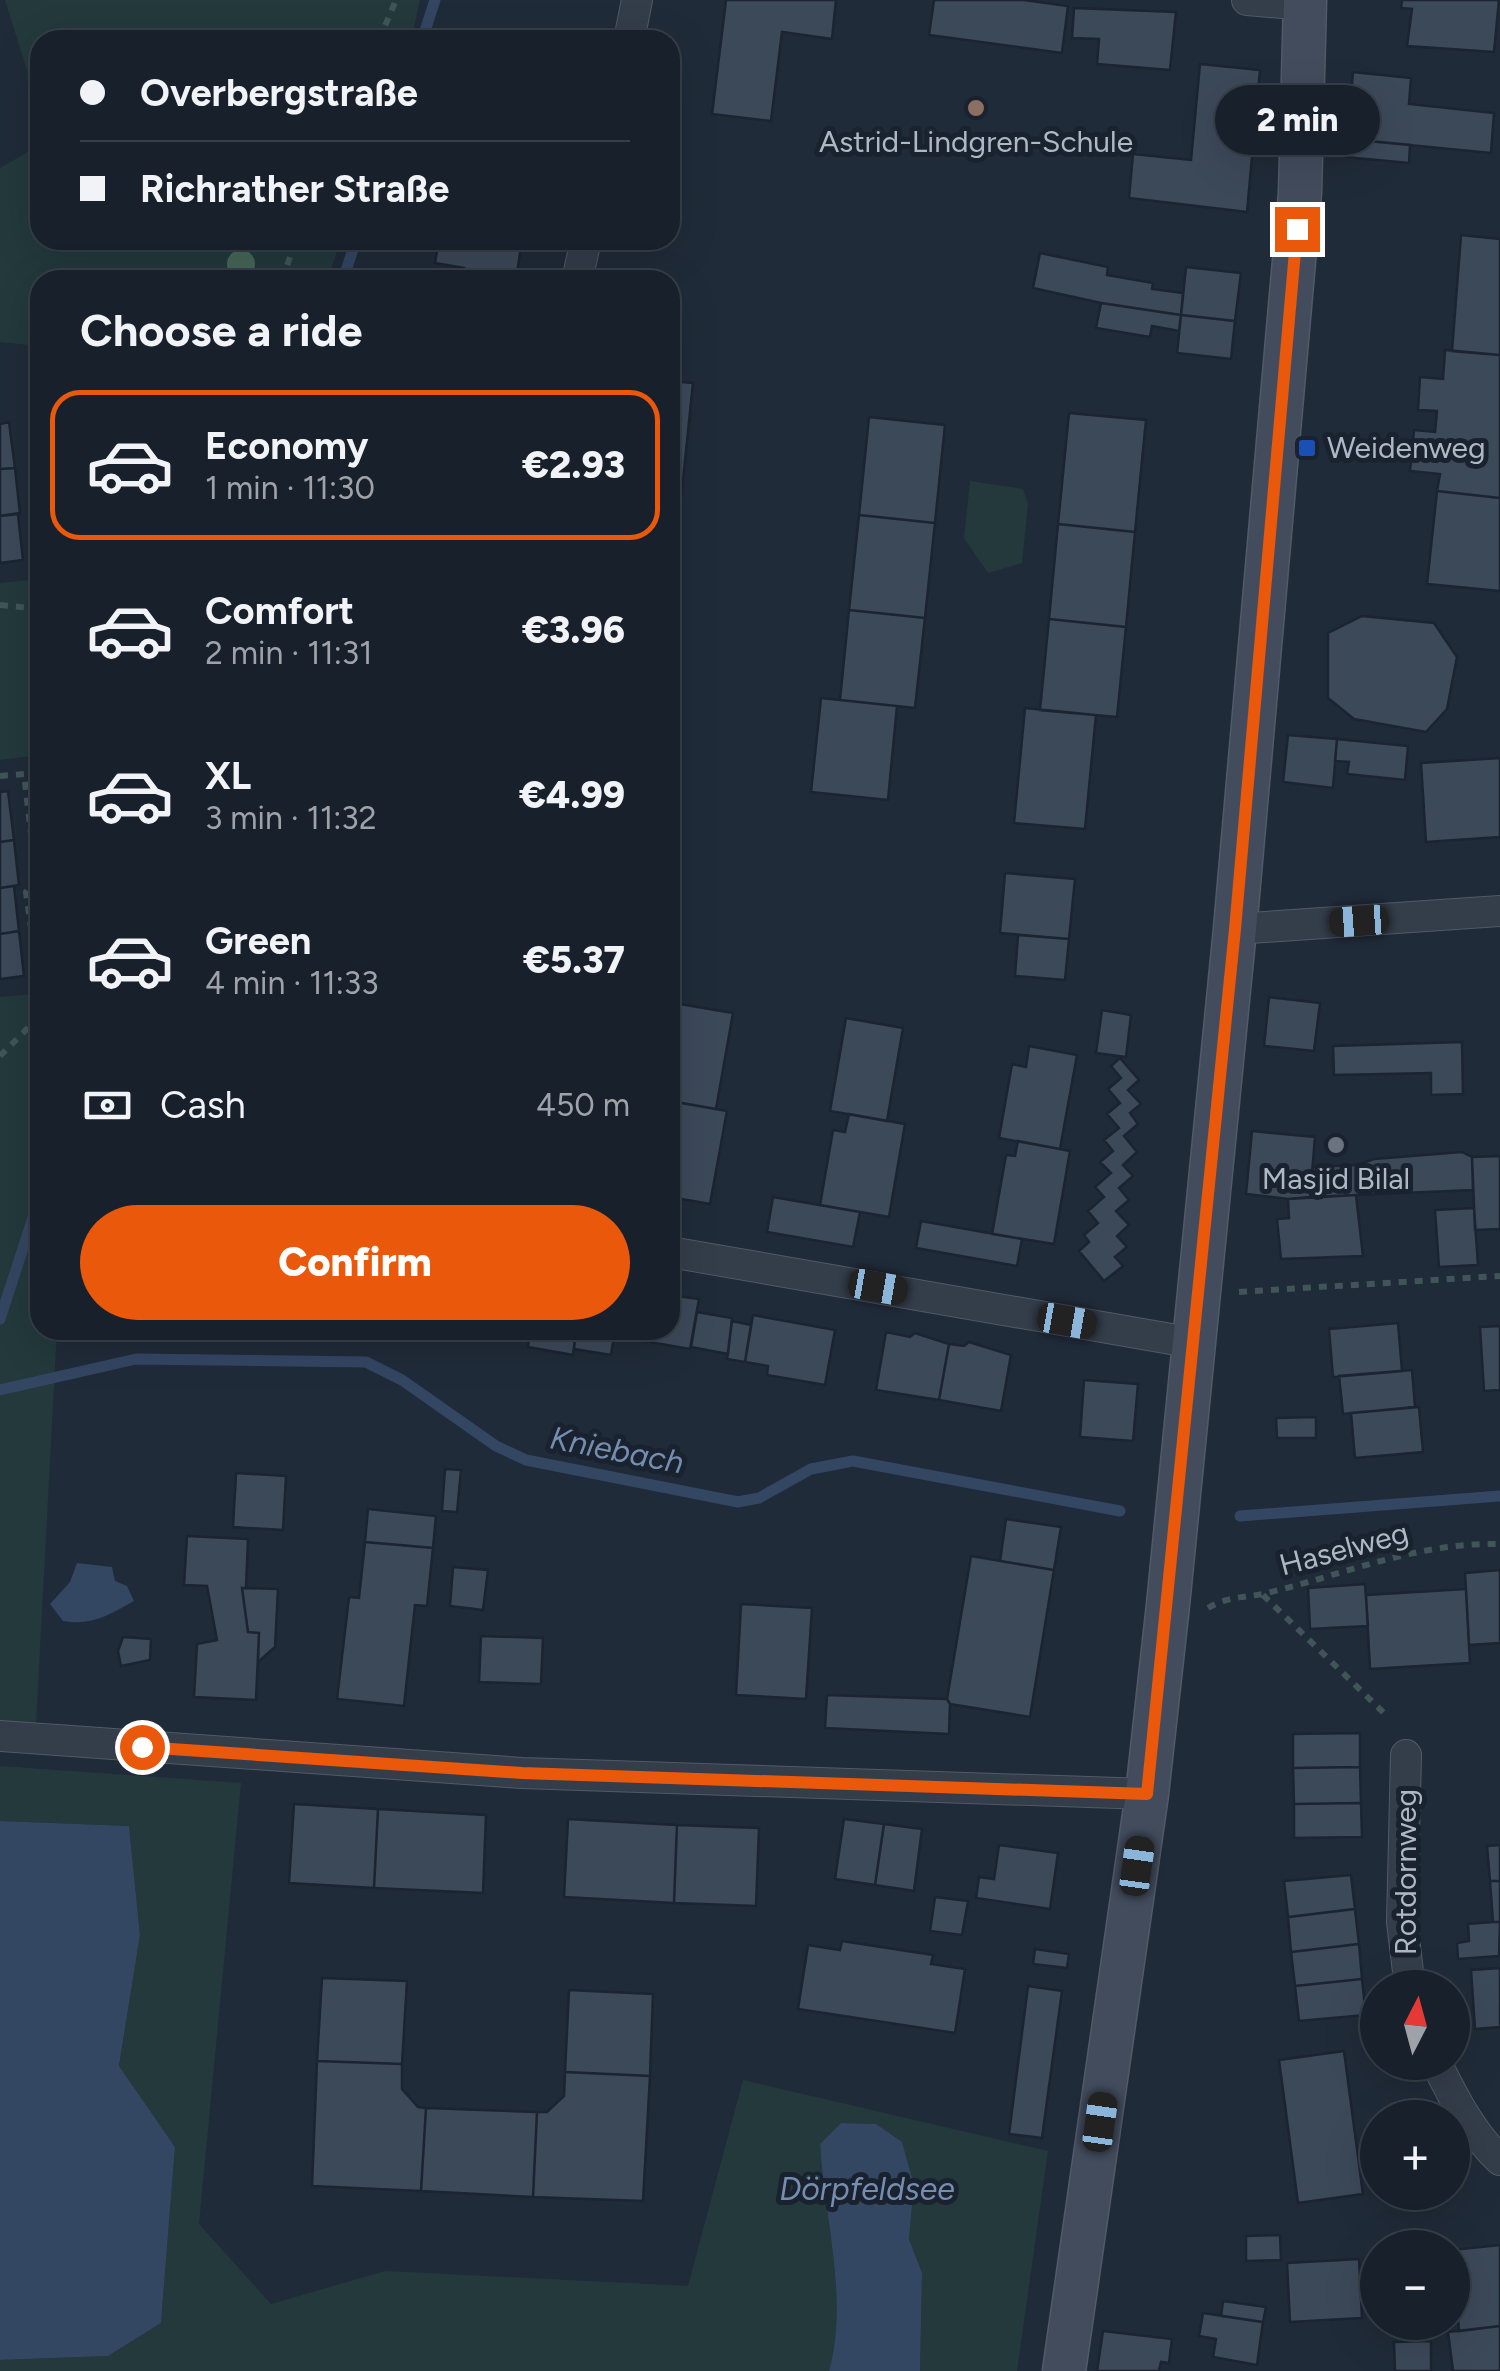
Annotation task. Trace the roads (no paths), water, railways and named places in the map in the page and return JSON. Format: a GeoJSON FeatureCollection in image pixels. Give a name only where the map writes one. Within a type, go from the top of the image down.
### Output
{"type":"FeatureCollection","features":[{"type":"Feature","properties":{"kind":"main road"},"geometry":{"type":"LineString","coordinates":[[1064,2371],[1147,1794],[1194,1343],[1300,193],[1305,3]]}},
{"type":"Feature","properties":{"kind":"street"},"geometry":{"type":"LineString","coordinates":[[631,30],[638,0]]}},
{"type":"Feature","properties":{"kind":"street"},"geometry":{"type":"LineString","coordinates":[[1247,0],[1305,3]]}},
{"type":"Feature","properties":{"kind":"street"},"geometry":{"type":"LineString","coordinates":[[1235,929],[1500,910]]}},
{"type":"Feature","properties":{"kind":"street"},"geometry":{"type":"LineString","coordinates":[[680,1254],[1194,1343]]}},
{"type":"Feature","properties":{"kind":"street"},"geometry":{"type":"LineString","coordinates":[[0,1736],[522,1773],[1147,1794]]}},
{"type":"Feature","properties":{"kind":"street","name":"Rotdornweg"},"geometry":{"type":"LineString","coordinates":[[1406,1755],[1402,1922],[1408,1970]]}},
{"type":"Feature","properties":{"kind":"street"},"geometry":{"type":"LineString","coordinates":[[1445,2080],[1493,2154]]}},
{"type":"Feature","properties":{"kind":"water"},"geometry":{"type":"Polygon","coordinates":[[[77,1563],[112,1567],[115,1581],[127,1586],[134,1601],[92,1621],[63,1621],[50,1604],[70,1582],[77,1563]]]}},
{"type":"Feature","properties":{"kind":"water"},"geometry":{"type":"Polygon","coordinates":[[[0,1821],[129,1826],[140,1935],[119,2066],[175,2147],[161,2323],[108,2356],[0,2360],[0,1821]]]}},
{"type":"Feature","properties":{"kind":"water","name":"Dörpfeldsee"},"geometry":{"type":"Polygon","coordinates":[[[841,2123],[876,2124],[902,2142],[914,2185],[909,2239],[922,2273],[920,2371],[829,2371],[835,2343],[836,2286],[820,2144],[841,2123]]]}},
{"type":"Feature","properties":{"kind":"waterway"},"geometry":{"type":"LineString","coordinates":[[425,30],[435,0]]}},
{"type":"Feature","properties":{"kind":"waterway"},"geometry":{"type":"LineString","coordinates":[[346,270],[353,250]]}},
{"type":"Feature","properties":{"kind":"waterway"},"geometry":{"type":"LineString","coordinates":[[0,1319],[30,1227]]}},
{"type":"Feature","properties":{"kind":"waterway","name":"Kniebach"},"geometry":{"type":"LineString","coordinates":[[0,1390],[136,1359],[366,1362],[402,1380],[496,1446],[526,1460],[738,1502],[759,1498],[811,1469],[853,1461],[1120,1511]]}},
{"type":"Feature","properties":{"kind":"waterway","name":"Kniebach"},"geometry":{"type":"LineString","coordinates":[[1240,1516],[1500,1496]]}},
{"type":"Feature","properties":{"kind":"place","name":"Astrid-Lindgren-Schule"},"geometry":{"type":"Point","coordinates":[976,108]}},
{"type":"Feature","properties":{"kind":"place","name":"Weidenweg"},"geometry":{"type":"Point","coordinates":[1307,448]}},
{"type":"Feature","properties":{"kind":"place","name":"Masjid Bilal"},"geometry":{"type":"Point","coordinates":[1336,1145]}}]}
